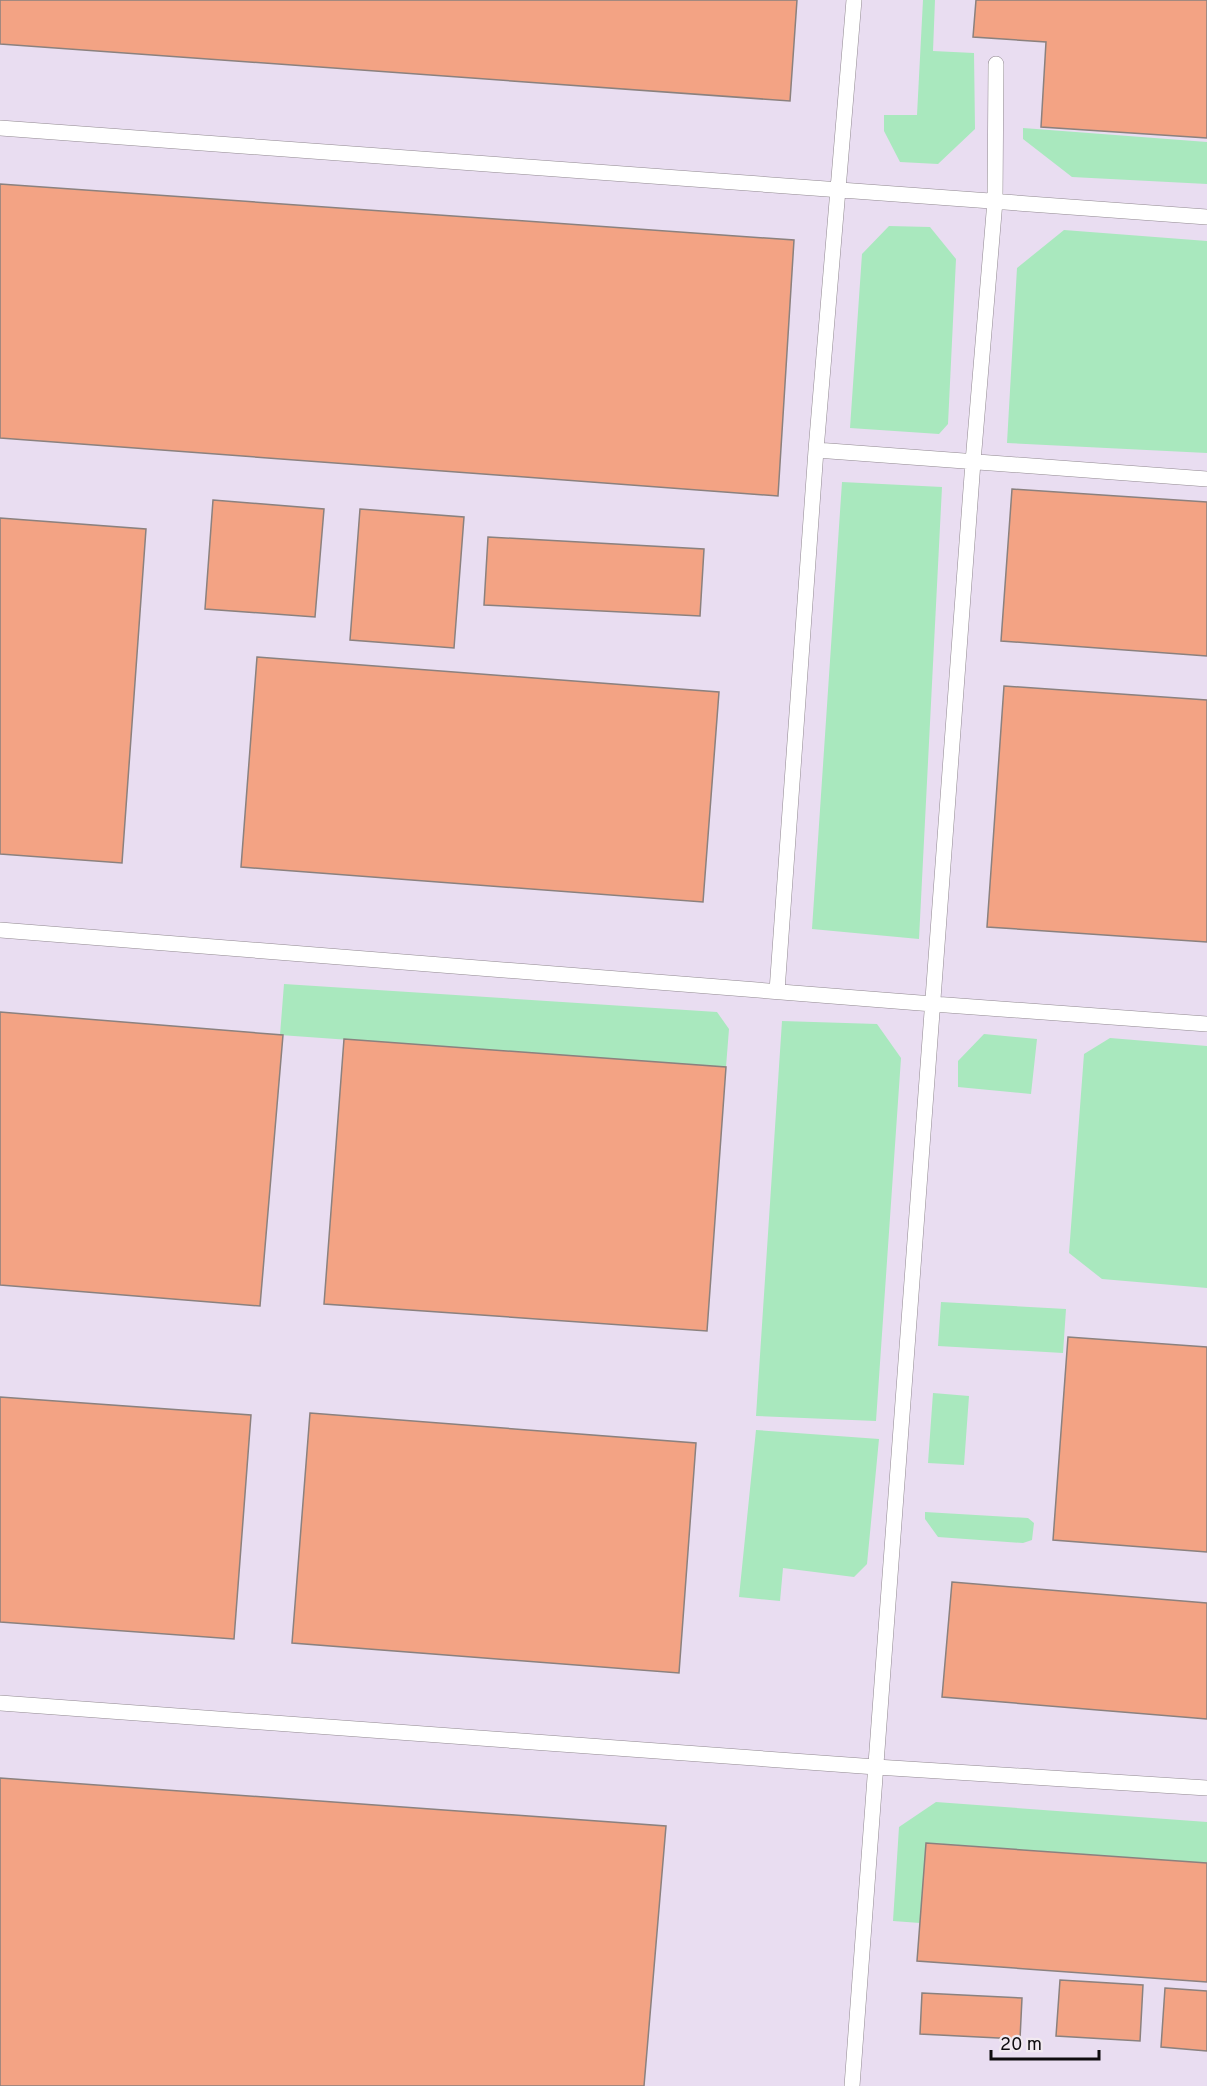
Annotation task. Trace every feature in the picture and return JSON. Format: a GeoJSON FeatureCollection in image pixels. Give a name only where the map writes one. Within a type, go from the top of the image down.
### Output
{"type":"FeatureCollection","features":[{"type":"Feature","properties":{"kind":"lane"},"geometry":{"type":"LineString","coordinates":[[777,991],[816,450],[854,0]]}},
{"type":"Feature","properties":{"kind":"lane"},"geometry":{"type":"LineString","coordinates":[[852,2086],[995,201],[996,64]]}},
{"type":"Feature","properties":{"kind":"lane"},"geometry":{"type":"LineString","coordinates":[[0,128],[1207,217]]}},
{"type":"Feature","properties":{"kind":"lane"},"geometry":{"type":"LineString","coordinates":[[816,450],[1207,479]]}},
{"type":"Feature","properties":{"kind":"lane"},"geometry":{"type":"LineString","coordinates":[[0,930],[1207,1024]]}},
{"type":"Feature","properties":{"kind":"lane"},"geometry":{"type":"LineString","coordinates":[[0,1703],[876,1767],[1207,1788]]}},
{"type":"Feature","properties":{"kind":"shaded area"},"geometry":{"type":"Polygon","coordinates":[[[0,0],[1207,0],[1207,2086],[0,2086],[0,0]]]}},
{"type":"Feature","properties":{"kind":"green space"},"geometry":{"type":"Polygon","coordinates":[[[923,0],[935,0],[933,51],[974,53],[975,129],[938,164],[900,162],[884,131],[884,115],[917,115],[923,0]]]}},
{"type":"Feature","properties":{"kind":"green space"},"geometry":{"type":"Polygon","coordinates":[[[1023,128],[1207,142],[1207,184],[1072,177],[1023,139],[1023,128]]]}},
{"type":"Feature","properties":{"kind":"green space"},"geometry":{"type":"Polygon","coordinates":[[[889,226],[930,227],[956,259],[948,424],[939,434],[850,428],[862,254],[889,226]]]}},
{"type":"Feature","properties":{"kind":"green space"},"geometry":{"type":"Polygon","coordinates":[[[1064,230],[1207,241],[1207,453],[1007,443],[1017,268],[1064,230]]]}},
{"type":"Feature","properties":{"kind":"green space"},"geometry":{"type":"Polygon","coordinates":[[[842,482],[942,487],[919,939],[812,929],[842,482]]]}},
{"type":"Feature","properties":{"kind":"green space"},"geometry":{"type":"Polygon","coordinates":[[[284,984],[717,1012],[729,1029],[726,1067],[280,1035],[284,984]]]}},
{"type":"Feature","properties":{"kind":"green space"},"geometry":{"type":"Polygon","coordinates":[[[782,1021],[877,1024],[901,1058],[876,1421],[756,1416],[782,1021]]]}},
{"type":"Feature","properties":{"kind":"green space"},"geometry":{"type":"Polygon","coordinates":[[[984,1034],[1037,1039],[1031,1094],[958,1087],[958,1061],[984,1034]]]}},
{"type":"Feature","properties":{"kind":"green space"},"geometry":{"type":"Polygon","coordinates":[[[1110,1038],[1207,1046],[1207,1288],[1102,1279],[1069,1253],[1084,1054],[1110,1038]]]}},
{"type":"Feature","properties":{"kind":"green space"},"geometry":{"type":"Polygon","coordinates":[[[941,1302],[1066,1309],[1063,1353],[938,1346],[941,1302]]]}},
{"type":"Feature","properties":{"kind":"green space"},"geometry":{"type":"Polygon","coordinates":[[[933,1393],[969,1396],[964,1465],[928,1463],[933,1393]]]}},
{"type":"Feature","properties":{"kind":"green space"},"geometry":{"type":"Polygon","coordinates":[[[756,1430],[879,1439],[867,1564],[854,1577],[783,1568],[780,1601],[739,1597],[756,1430]]]}},
{"type":"Feature","properties":{"kind":"green space"},"geometry":{"type":"Polygon","coordinates":[[[925,1512],[1028,1518],[1034,1523],[1032,1540],[1023,1543],[938,1537],[925,1519],[925,1512]]]}},
{"type":"Feature","properties":{"kind":"green space"},"geometry":{"type":"Polygon","coordinates":[[[936,1802],[1207,1822],[1207,1863],[930,1843],[920,1923],[893,1921],[899,1827],[936,1802]]]}},
{"type":"Feature","properties":{"kind":"building"},"geometry":{"type":"Polygon","coordinates":[[[0,0],[797,0],[790,101],[0,44],[0,0]]]}},
{"type":"Feature","properties":{"kind":"building"},"geometry":{"type":"Polygon","coordinates":[[[976,0],[1207,0],[1207,138],[1041,127],[1046,42],[973,37],[976,0]]]}},
{"type":"Feature","properties":{"kind":"building"},"geometry":{"type":"Polygon","coordinates":[[[0,184],[794,240],[778,496],[0,438],[0,184]]]}},
{"type":"Feature","properties":{"kind":"building"},"geometry":{"type":"Polygon","coordinates":[[[1012,489],[1207,502],[1207,656],[1001,641],[1012,489]]]}},
{"type":"Feature","properties":{"kind":"building"},"geometry":{"type":"Polygon","coordinates":[[[213,500],[324,509],[315,617],[205,609],[213,500]]]}},
{"type":"Feature","properties":{"kind":"building"},"geometry":{"type":"Polygon","coordinates":[[[360,509],[464,517],[454,648],[350,640],[360,509]]]}},
{"type":"Feature","properties":{"kind":"building"},"geometry":{"type":"Polygon","coordinates":[[[0,518],[146,529],[122,863],[0,854],[0,518]]]}},
{"type":"Feature","properties":{"kind":"building"},"geometry":{"type":"Polygon","coordinates":[[[488,537],[704,549],[700,616],[484,605],[488,537]]]}},
{"type":"Feature","properties":{"kind":"building"},"geometry":{"type":"Polygon","coordinates":[[[257,657],[719,692],[703,902],[241,867],[257,657]]]}},
{"type":"Feature","properties":{"kind":"building"},"geometry":{"type":"Polygon","coordinates":[[[1004,686],[1207,700],[1207,942],[987,927],[1004,686]]]}},
{"type":"Feature","properties":{"kind":"building"},"geometry":{"type":"Polygon","coordinates":[[[0,1012],[283,1035],[260,1306],[0,1285],[0,1012]]]}},
{"type":"Feature","properties":{"kind":"building"},"geometry":{"type":"Polygon","coordinates":[[[344,1039],[726,1067],[707,1331],[324,1304],[344,1039]]]}},
{"type":"Feature","properties":{"kind":"building"},"geometry":{"type":"Polygon","coordinates":[[[1068,1337],[1207,1347],[1207,1552],[1053,1540],[1068,1337]]]}},
{"type":"Feature","properties":{"kind":"building"},"geometry":{"type":"Polygon","coordinates":[[[0,1397],[251,1415],[234,1639],[0,1622],[0,1397]]]}},
{"type":"Feature","properties":{"kind":"building"},"geometry":{"type":"Polygon","coordinates":[[[310,1413],[696,1443],[679,1673],[292,1643],[310,1413]]]}},
{"type":"Feature","properties":{"kind":"building"},"geometry":{"type":"Polygon","coordinates":[[[952,1582],[1207,1603],[1207,1719],[942,1697],[952,1582]]]}},
{"type":"Feature","properties":{"kind":"building"},"geometry":{"type":"Polygon","coordinates":[[[0,1778],[666,1826],[644,2086],[0,2086],[0,1778]]]}},
{"type":"Feature","properties":{"kind":"building"},"geometry":{"type":"Polygon","coordinates":[[[926,1843],[1207,1863],[1207,1982],[917,1961],[926,1843]]]}},
{"type":"Feature","properties":{"kind":"building"},"geometry":{"type":"Polygon","coordinates":[[[1060,1980],[1143,1985],[1140,2041],[1056,2036],[1060,1980]]]}},
{"type":"Feature","properties":{"kind":"building"},"geometry":{"type":"Polygon","coordinates":[[[1165,1988],[1207,1991],[1207,2051],[1161,2047],[1165,1988]]]}},
{"type":"Feature","properties":{"kind":"building"},"geometry":{"type":"Polygon","coordinates":[[[922,1993],[1022,1998],[1020,2039],[920,2034],[922,1993]]]}}]}
